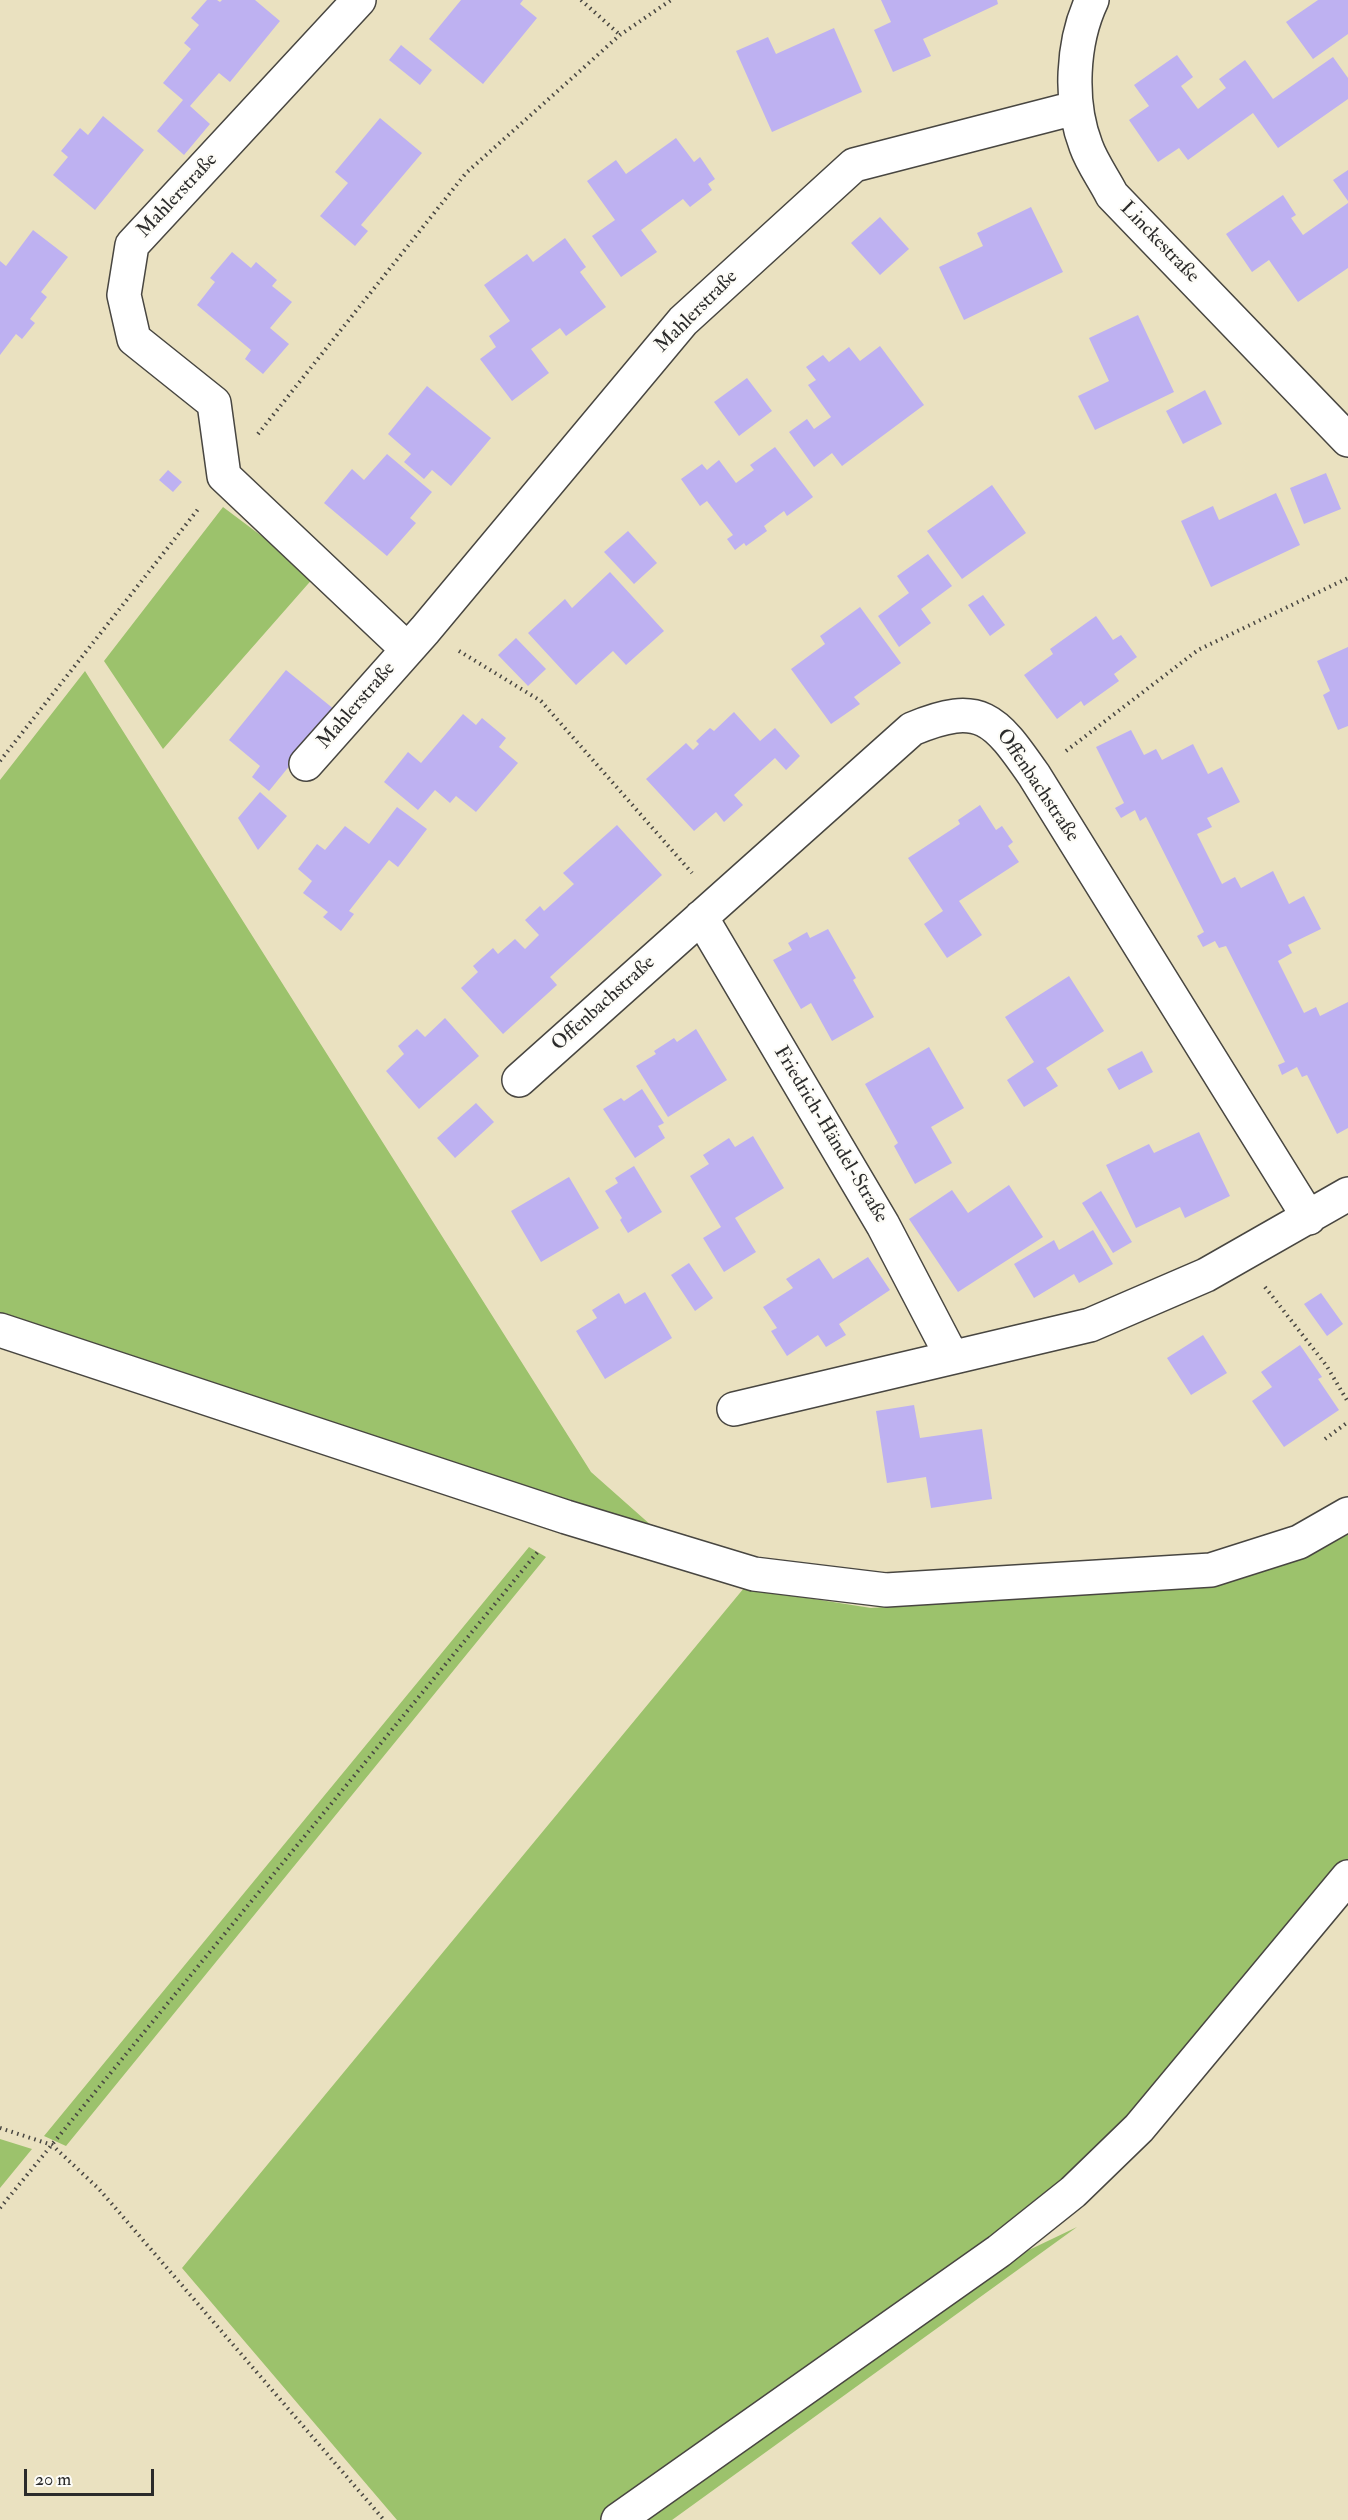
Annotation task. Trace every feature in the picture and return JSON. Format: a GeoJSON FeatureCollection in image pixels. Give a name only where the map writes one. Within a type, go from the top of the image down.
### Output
{"type":"FeatureCollection","features":[{"type":"Feature","properties":{"kind":"street","name":"Mahlerstraße"},"geometry":{"type":"LineString","coordinates":[[359,0],[132,245],[124,295],[134,339],[214,404],[224,476],[416,639]]}},
{"type":"Feature","properties":{"kind":"street","name":"Linckestraße"},"geometry":{"type":"LineString","coordinates":[[1092,0],[1076,58],[1075,108],[1086,147],[1112,195],[1348,440]]}},
{"type":"Feature","properties":{"kind":"street","name":"Mahlerstraße"},"geometry":{"type":"LineString","coordinates":[[306,764],[416,639],[683,321],[854,165],[1075,108]]}},
{"type":"Feature","properties":{"kind":"street","name":"Offenbachstraße"},"geometry":{"type":"LineString","coordinates":[[519,1080],[912,729],[940,717],[969,714],[994,724],[1012,743],[1034,775],[1309,1218]]}},
{"type":"Feature","properties":{"kind":"street","name":"Friedrich-Händel-Straße"},"geometry":{"type":"LineString","coordinates":[[709,909],[883,1225],[952,1357]]}},
{"type":"Feature","properties":{"kind":"street"},"geometry":{"type":"LineString","coordinates":[[734,1409],[1090,1325],[1206,1275],[1348,1194]]}},
{"type":"Feature","properties":{"kind":"street"},"geometry":{"type":"LineString","coordinates":[[0,1330],[566,1517],[753,1574],[886,1590],[1211,1570],[1299,1542],[1348,1514]]}},
{"type":"Feature","properties":{"kind":"street"},"geometry":{"type":"LineString","coordinates":[[618,2520],[999,2251],[1073,2192],[1139,2128],[1348,1877]]}},
{"type":"Feature","properties":{"kind":"path"},"geometry":{"type":"LineString","coordinates":[[581,0],[620,35]]}},
{"type":"Feature","properties":{"kind":"path"},"geometry":{"type":"LineString","coordinates":[[0,761],[466,173],[620,35],[671,0]]}},
{"type":"Feature","properties":{"kind":"path"},"geometry":{"type":"LineString","coordinates":[[1034,775],[1198,650],[1348,578]]}},
{"type":"Feature","properties":{"kind":"path"},"geometry":{"type":"LineString","coordinates":[[416,639],[541,701],[709,909]]}},
{"type":"Feature","properties":{"kind":"path"},"geometry":{"type":"LineString","coordinates":[[1241,1256],[1326,1365],[1348,1402]]}},
{"type":"Feature","properties":{"kind":"path"},"geometry":{"type":"LineString","coordinates":[[1325,1439],[1348,1422]]}},
{"type":"Feature","properties":{"kind":"path"},"geometry":{"type":"LineString","coordinates":[[0,2208],[566,1517]]}},
{"type":"Feature","properties":{"kind":"path"},"geometry":{"type":"LineString","coordinates":[[0,2128],[52,2145],[99,2189],[384,2520]]}},
{"type":"Feature","properties":{"kind":"green space"},"geometry":{"type":"Polygon","coordinates":[[[223,507],[315,576],[163,749],[104,661],[223,507]]]}},
{"type":"Feature","properties":{"kind":"green space"},"geometry":{"type":"Polygon","coordinates":[[[85,671],[591,1472],[661,1534],[0,1318],[0,780],[85,671]]]}},
{"type":"Feature","properties":{"kind":"green space"},"geometry":{"type":"Polygon","coordinates":[[[1348,1533],[1348,1863],[1132,2121],[1068,2182],[603,2520],[397,2520],[182,2268],[744,1588],[871,1608],[1217,1582],[1307,1557],[1348,1533]]]}},
{"type":"Feature","properties":{"kind":"green space"},"geometry":{"type":"Polygon","coordinates":[[[529,1547],[546,1557],[66,2146],[44,2136],[529,1547]]]}},
{"type":"Feature","properties":{"kind":"green space"},"geometry":{"type":"Polygon","coordinates":[[[0,2139],[32,2149],[0,2188],[0,2139]]]}},
{"type":"Feature","properties":{"kind":"green space"},"geometry":{"type":"Polygon","coordinates":[[[1077,2227],[672,2520],[634,2520],[1006,2261],[1077,2227]]]}},
{"type":"Feature","properties":{"kind":"building"},"geometry":{"type":"Polygon","coordinates":[[[207,0],[220,2],[222,0],[255,0],[280,21],[230,82],[219,73],[190,106],[210,124],[184,155],[157,131],[183,100],[163,83],[191,49],[184,43],[199,25],[191,18],[207,0]]]}},
{"type":"Feature","properties":{"kind":"building"},"geometry":{"type":"Polygon","coordinates":[[[461,0],[523,0],[520,4],[537,18],[483,84],[429,39],[461,0]]]}},
{"type":"Feature","properties":{"kind":"building"},"geometry":{"type":"Polygon","coordinates":[[[881,0],[997,0],[998,4],[923,39],[931,56],[893,72],[874,30],[891,22],[881,0]]]}},
{"type":"Feature","properties":{"kind":"building"},"geometry":{"type":"Polygon","coordinates":[[[1318,0],[1348,0],[1348,34],[1313,59],[1286,22],[1318,0]]]}},
{"type":"Feature","properties":{"kind":"building"},"geometry":{"type":"Polygon","coordinates":[[[834,28],[862,92],[772,132],[736,51],[768,37],[776,54],[834,28]]]}},
{"type":"Feature","properties":{"kind":"building"},"geometry":{"type":"Polygon","coordinates":[[[401,45],[432,70],[420,85],[389,60],[401,45]]]}},
{"type":"Feature","properties":{"kind":"building"},"geometry":{"type":"Polygon","coordinates":[[[1177,55],[1193,77],[1181,86],[1198,109],[1226,88],[1219,79],[1245,60],[1273,99],[1333,57],[1348,78],[1348,99],[1278,148],[1253,113],[1188,160],[1179,148],[1158,162],[1129,120],[1149,106],[1134,85],[1177,55]]]}},
{"type":"Feature","properties":{"kind":"building"},"geometry":{"type":"Polygon","coordinates":[[[103,116],[144,150],[95,210],[53,175],[68,157],[61,151],[80,128],[88,135],[103,116]]]}},
{"type":"Feature","properties":{"kind":"building"},"geometry":{"type":"Polygon","coordinates":[[[380,118],[422,153],[361,225],[368,231],[355,246],[320,216],[348,183],[335,172],[380,118]]]}},
{"type":"Feature","properties":{"kind":"building"},"geometry":{"type":"Polygon","coordinates":[[[676,138],[694,162],[700,157],[715,179],[708,184],[712,190],[690,207],[683,199],[641,230],[657,252],[621,277],[592,236],[615,220],[587,181],[616,160],[626,174],[676,138]]]}},
{"type":"Feature","properties":{"kind":"building"},"geometry":{"type":"Polygon","coordinates":[[[1348,170],[1348,201],[1333,180],[1348,170]]]}},
{"type":"Feature","properties":{"kind":"building"},"geometry":{"type":"Polygon","coordinates":[[[1283,195],[1296,215],[1291,218],[1303,235],[1348,203],[1348,268],[1298,302],[1269,260],[1252,272],[1226,234],[1283,195]]]}},
{"type":"Feature","properties":{"kind":"building"},"geometry":{"type":"Polygon","coordinates":[[[1031,207],[1063,272],[964,320],[939,267],[983,246],[977,233],[1031,207]]]}},
{"type":"Feature","properties":{"kind":"building"},"geometry":{"type":"Polygon","coordinates":[[[880,217],[909,249],[880,275],[851,243],[880,217]]]}},
{"type":"Feature","properties":{"kind":"building"},"geometry":{"type":"Polygon","coordinates":[[[33,230],[68,257],[41,292],[47,297],[30,319],[35,323],[22,339],[16,334],[0,355],[0,261],[6,266],[33,230]]]}},
{"type":"Feature","properties":{"kind":"building"},"geometry":{"type":"Polygon","coordinates":[[[565,238],[586,267],[580,272],[606,307],[566,336],[560,328],[531,349],[549,373],[512,401],[480,359],[496,347],[489,336],[510,321],[484,285],[527,254],[533,262],[565,238]]]}},
{"type":"Feature","properties":{"kind":"building"},"geometry":{"type":"Polygon","coordinates":[[[232,252],[251,268],[256,262],[277,280],[272,286],[292,302],[270,328],[289,344],[263,374],[245,359],[251,350],[197,305],[215,282],[210,278],[232,252]]]}},
{"type":"Feature","properties":{"kind":"building"},"geometry":{"type":"Polygon","coordinates":[[[1138,315],[1174,392],[1095,430],[1078,396],[1109,381],[1089,338],[1138,315]]]}},
{"type":"Feature","properties":{"kind":"building"},"geometry":{"type":"Polygon","coordinates":[[[880,346],[924,405],[842,466],[832,453],[814,467],[789,432],[807,419],[814,429],[831,417],[808,385],[816,380],[806,367],[823,355],[829,362],[849,347],[860,361],[880,346]]]}},
{"type":"Feature","properties":{"kind":"building"},"geometry":{"type":"Polygon","coordinates":[[[747,378],[772,411],[739,436],[714,402],[747,378]]]}},
{"type":"Feature","properties":{"kind":"building"},"geometry":{"type":"Polygon","coordinates":[[[427,386],[491,438],[451,486],[432,470],[424,479],[404,462],[411,454],[388,434],[427,386]]]}},
{"type":"Feature","properties":{"kind":"building"},"geometry":{"type":"Polygon","coordinates":[[[1205,390],[1222,424],[1183,444],[1166,411],[1205,390]]]}},
{"type":"Feature","properties":{"kind":"building"},"geometry":{"type":"Polygon","coordinates":[[[775,447],[813,497],[787,516],[784,511],[764,526],[767,531],[746,546],[744,543],[735,550],[727,539],[733,535],[707,501],[700,506],[681,479],[702,464],[707,470],[719,460],[736,483],[754,470],[750,465],[775,447]]]}},
{"type":"Feature","properties":{"kind":"building"},"geometry":{"type":"Polygon","coordinates":[[[387,454],[432,492],[410,518],[416,523],[387,556],[324,503],[352,469],[364,480],[387,454]]]}},
{"type":"Feature","properties":{"kind":"building"},"geometry":{"type":"Polygon","coordinates":[[[168,470],[182,482],[173,492],[159,480],[168,470]]]}},
{"type":"Feature","properties":{"kind":"building"},"geometry":{"type":"Polygon","coordinates":[[[1326,473],[1341,509],[1304,524],[1290,488],[1326,473]]]}},
{"type":"Feature","properties":{"kind":"building"},"geometry":{"type":"Polygon","coordinates":[[[992,485],[1026,533],[962,579],[927,531],[992,485]]]}},
{"type":"Feature","properties":{"kind":"building"},"geometry":{"type":"Polygon","coordinates":[[[1276,493],[1300,545],[1211,587],[1181,521],[1213,506],[1219,520],[1276,493]]]}},
{"type":"Feature","properties":{"kind":"building"},"geometry":{"type":"Polygon","coordinates":[[[628,531],[657,563],[634,584],[604,552],[628,531]]]}},
{"type":"Feature","properties":{"kind":"building"},"geometry":{"type":"Polygon","coordinates":[[[928,554],[952,586],[921,609],[931,623],[899,647],[878,616],[909,593],[897,576],[928,554]]]}},
{"type":"Feature","properties":{"kind":"building"},"geometry":{"type":"Polygon","coordinates":[[[610,572],[664,631],[626,665],[613,651],[576,685],[528,633],[565,599],[572,608],[610,572]]]}},
{"type":"Feature","properties":{"kind":"building"},"geometry":{"type":"Polygon","coordinates":[[[983,595],[1005,625],[990,636],[968,605],[983,595]]]}},
{"type":"Feature","properties":{"kind":"building"},"geometry":{"type":"Polygon","coordinates":[[[860,607],[901,663],[854,697],[860,704],[831,724],[791,669],[825,644],[820,636],[860,607]]]}},
{"type":"Feature","properties":{"kind":"building"},"geometry":{"type":"Polygon","coordinates":[[[1096,616],[1113,640],[1121,635],[1137,657],[1114,674],[1119,681],[1084,706],[1081,701],[1057,719],[1024,675],[1053,654],[1050,649],[1096,616]]]}},
{"type":"Feature","properties":{"kind":"building"},"geometry":{"type":"Polygon","coordinates":[[[516,638],[546,669],[528,686],[498,655],[516,638]]]}},
{"type":"Feature","properties":{"kind":"building"},"geometry":{"type":"Polygon","coordinates":[[[1348,647],[1348,726],[1338,730],[1323,695],[1330,691],[1317,661],[1348,647]]]}},
{"type":"Feature","properties":{"kind":"building"},"geometry":{"type":"Polygon","coordinates":[[[286,670],[335,710],[269,791],[252,777],[260,766],[229,740],[286,670]]]}},
{"type":"Feature","properties":{"kind":"building"},"geometry":{"type":"Polygon","coordinates":[[[734,712],[760,741],[775,728],[800,756],[786,770],[775,758],[734,795],[743,805],[724,822],[716,812],[694,831],[646,779],[686,743],[693,750],[699,744],[696,741],[710,728],[714,731],[734,712]]]}},
{"type":"Feature","properties":{"kind":"building"},"geometry":{"type":"Polygon","coordinates":[[[463,714],[476,725],[482,718],[506,738],[499,747],[518,763],[476,812],[456,796],[450,803],[435,790],[418,810],[384,782],[408,752],[421,763],[463,714]]]}},
{"type":"Feature","properties":{"kind":"building"},"geometry":{"type":"Polygon","coordinates":[[[1131,730],[1144,755],[1156,749],[1162,760],[1193,744],[1208,774],[1222,767],[1240,802],[1207,818],[1212,827],[1197,834],[1222,884],[1235,877],[1241,888],[1273,871],[1289,904],[1304,896],[1321,929],[1288,945],[1292,953],[1278,961],[1304,1013],[1316,1007],[1320,1016],[1348,1002],[1348,1128],[1337,1134],[1307,1075],[1302,1077],[1297,1067],[1282,1075],[1278,1065],[1285,1062],[1226,946],[1219,948],[1215,941],[1203,947],[1197,936],[1204,932],[1146,817],[1140,821],[1135,810],[1121,818],[1115,808],[1124,803],[1096,747],[1131,730]]]}},
{"type":"Feature","properties":{"kind":"building"},"geometry":{"type":"Polygon","coordinates":[[[260,792],[287,816],[258,850],[238,818],[260,792]]]}},
{"type":"Feature","properties":{"kind":"building"},"geometry":{"type":"Polygon","coordinates":[[[980,805],[996,830],[1002,826],[1013,842],[1008,846],[1019,862],[959,901],[982,935],[947,958],[924,924],[943,911],[908,858],[960,824],[958,820],[980,805]]]}},
{"type":"Feature","properties":{"kind":"building"},"geometry":{"type":"Polygon","coordinates":[[[397,807],[427,829],[398,867],[389,860],[349,911],[354,914],[341,931],[323,917],[328,912],[303,893],[312,881],[298,869],[317,844],[325,850],[345,826],[369,844],[397,807]]]}},
{"type":"Feature","properties":{"kind":"building"},"geometry":{"type":"Polygon","coordinates":[[[617,825],[662,875],[550,977],[557,985],[503,1034],[461,988],[478,972],[473,966],[493,948],[498,954],[515,939],[525,949],[539,935],[525,920],[540,906],[544,911],[574,884],[563,873],[617,825]]]}},
{"type":"Feature","properties":{"kind":"building"},"geometry":{"type":"Polygon","coordinates":[[[828,929],[856,978],[853,980],[874,1017],[832,1041],[811,1003],[801,1009],[773,960],[792,950],[788,943],[807,932],[810,938],[828,929]]]}},
{"type":"Feature","properties":{"kind":"building"},"geometry":{"type":"Polygon","coordinates":[[[1069,976],[1104,1031],[1046,1068],[1058,1086],[1024,1107],[1007,1080],[1034,1062],[1005,1017],[1069,976]]]}},
{"type":"Feature","properties":{"kind":"building"},"geometry":{"type":"Polygon","coordinates":[[[445,1018],[479,1056],[419,1109],[386,1071],[404,1054],[398,1046],[417,1029],[425,1037],[445,1018]]]}},
{"type":"Feature","properties":{"kind":"building"},"geometry":{"type":"Polygon","coordinates":[[[696,1029],[727,1080],[668,1117],[636,1066],[656,1054],[654,1051],[674,1038],[677,1042],[696,1029]]]}},
{"type":"Feature","properties":{"kind":"building"},"geometry":{"type":"Polygon","coordinates":[[[929,1047],[964,1108],[931,1127],[952,1163],[915,1184],[894,1146],[898,1143],[865,1084],[929,1047]]]}},
{"type":"Feature","properties":{"kind":"building"},"geometry":{"type":"Polygon","coordinates":[[[1142,1051],[1153,1072],[1119,1090],[1107,1069],[1142,1051]]]}},
{"type":"Feature","properties":{"kind":"building"},"geometry":{"type":"Polygon","coordinates":[[[642,1089],[664,1123],[658,1126],[665,1138],[635,1158],[603,1109],[621,1098],[624,1101],[642,1089]]]}},
{"type":"Feature","properties":{"kind":"building"},"geometry":{"type":"Polygon","coordinates":[[[476,1103],[494,1122],[455,1158],[437,1138],[476,1103]]]}},
{"type":"Feature","properties":{"kind":"building"},"geometry":{"type":"Polygon","coordinates":[[[1199,1132],[1230,1196],[1185,1218],[1180,1207],[1136,1228],[1106,1165],[1149,1144],[1154,1153],[1199,1132]]]}},
{"type":"Feature","properties":{"kind":"building"},"geometry":{"type":"Polygon","coordinates":[[[753,1136],[784,1188],[735,1218],[756,1252],[724,1272],[703,1238],[721,1227],[690,1176],[709,1164],[703,1155],[729,1138],[735,1147],[753,1136]]]}},
{"type":"Feature","properties":{"kind":"building"},"geometry":{"type":"Polygon","coordinates":[[[634,1166],[662,1212],[628,1233],[620,1220],[622,1218],[605,1191],[618,1183],[615,1178],[634,1166]]]}},
{"type":"Feature","properties":{"kind":"building"},"geometry":{"type":"Polygon","coordinates":[[[569,1177],[599,1228],[541,1262],[511,1211],[569,1177]]]}},
{"type":"Feature","properties":{"kind":"building"},"geometry":{"type":"Polygon","coordinates":[[[1009,1185],[1043,1237],[958,1292],[909,1219],[952,1190],[968,1213],[1009,1185]]]}},
{"type":"Feature","properties":{"kind":"building"},"geometry":{"type":"Polygon","coordinates":[[[1101,1191],[1132,1242],[1113,1253],[1082,1203],[1101,1191]]]}},
{"type":"Feature","properties":{"kind":"building"},"geometry":{"type":"Polygon","coordinates":[[[1093,1230],[1113,1264],[1079,1283],[1074,1274],[1034,1298],[1014,1264],[1054,1240],[1059,1250],[1093,1230]]]}},
{"type":"Feature","properties":{"kind":"building"},"geometry":{"type":"Polygon","coordinates":[[[868,1257],[890,1290],[839,1324],[846,1335],[826,1347],[818,1335],[787,1356],[771,1331],[777,1328],[763,1307],[793,1288],[786,1279],[819,1258],[833,1279],[868,1257]]]}},
{"type":"Feature","properties":{"kind":"building"},"geometry":{"type":"Polygon","coordinates":[[[689,1263],[713,1298],[695,1311],[671,1275],[689,1263]]]}},
{"type":"Feature","properties":{"kind":"building"},"geometry":{"type":"Polygon","coordinates":[[[645,1292],[672,1338],[605,1379],[576,1331],[597,1318],[592,1310],[619,1293],[625,1304],[645,1292]]]}},
{"type":"Feature","properties":{"kind":"building"},"geometry":{"type":"Polygon","coordinates":[[[1321,1293],[1343,1324],[1327,1336],[1304,1304],[1321,1293]]]}},
{"type":"Feature","properties":{"kind":"building"},"geometry":{"type":"Polygon","coordinates":[[[1203,1335],[1227,1373],[1191,1395],[1167,1358],[1203,1335]]]}},
{"type":"Feature","properties":{"kind":"building"},"geometry":{"type":"Polygon","coordinates":[[[1300,1345],[1322,1377],[1318,1379],[1339,1410],[1284,1447],[1252,1401],[1272,1387],[1261,1372],[1300,1345]]]}},
{"type":"Feature","properties":{"kind":"building"},"geometry":{"type":"Polygon","coordinates":[[[914,1405],[920,1438],[982,1429],[992,1499],[931,1508],[926,1477],[887,1483],[876,1411],[914,1405]]]}}]}
